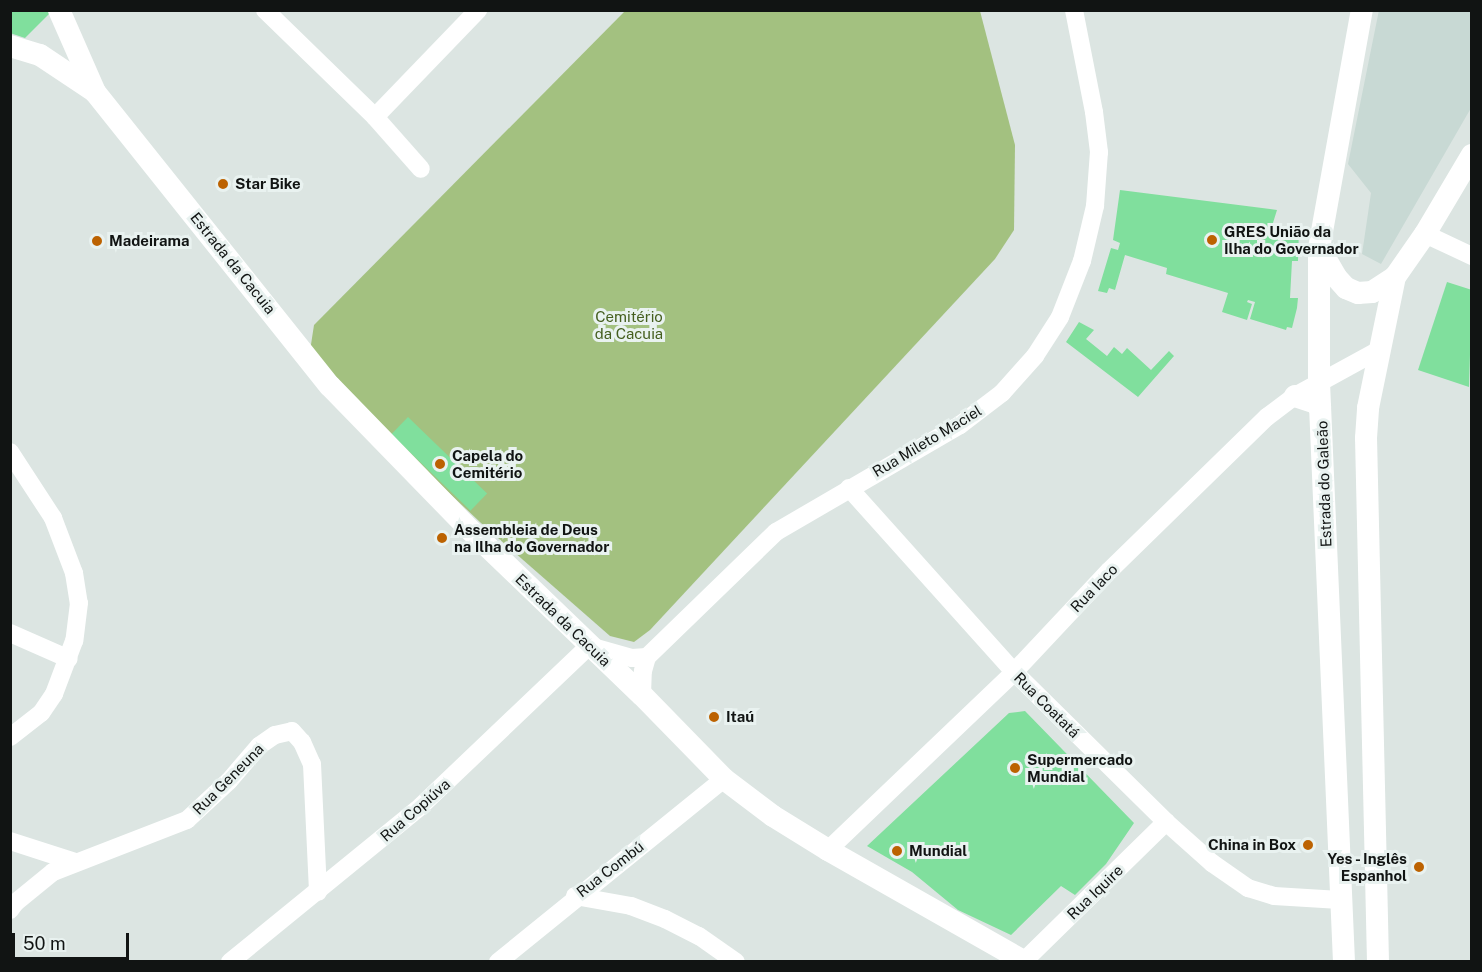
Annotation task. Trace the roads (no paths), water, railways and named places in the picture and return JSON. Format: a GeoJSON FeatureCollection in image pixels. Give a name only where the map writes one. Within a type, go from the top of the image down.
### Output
{"type":"FeatureCollection","features":[{"type":"Feature","properties":{"kind":"main road","name":"Estrada da Cacuia"},"geometry":{"type":"LineString","coordinates":[[59,10],[95,92],[330,386],[464,524],[642,695],[724,779],[773,816],[828,850],[1025,961]]}},
{"type":"Feature","properties":{"kind":"main road","name":"Estrada do Galeão"},"geometry":{"type":"LineString","coordinates":[[1344,960],[1319,383],[1319,248],[1362,10]]}},
{"type":"Feature","properties":{"kind":"main road"},"geometry":{"type":"LineString","coordinates":[[40,55],[61,44],[67,32]]}},
{"type":"Feature","properties":{"kind":"main road"},"geometry":{"type":"LineString","coordinates":[[10,46],[40,55],[95,92]]}},
{"type":"Feature","properties":{"kind":"main road"},"geometry":{"type":"LineString","coordinates":[[1319,248],[1336,277],[1346,288],[1358,293],[1372,292],[1395,277],[1425,234],[1472,155]]}},
{"type":"Feature","properties":{"kind":"main road"},"geometry":{"type":"LineString","coordinates":[[1344,960],[1378,960],[1366,438],[1368,408],[1395,277]]}},
{"type":"Feature","properties":{"kind":"main road"},"geometry":{"type":"LineString","coordinates":[[1295,396],[1314,402],[1320,407]]}},
{"type":"Feature","properties":{"kind":"street"},"geometry":{"type":"LineString","coordinates":[[375,117],[478,10]]}},
{"type":"Feature","properties":{"kind":"street","name":"Rua Mileto Maciel"},"geometry":{"type":"LineString","coordinates":[[647,657],[776,532],[960,424],[1002,393],[1035,357],[1060,317],[1082,261],[1095,206],[1099,152],[1094,112],[1074,10]]}},
{"type":"Feature","properties":{"kind":"street"},"geometry":{"type":"LineString","coordinates":[[274,14],[375,117],[421,169]]}},
{"type":"Feature","properties":{"kind":"street"},"geometry":{"type":"LineString","coordinates":[[1425,234],[1472,256]]}},
{"type":"Feature","properties":{"kind":"street","name":"Rua Iaco"},"geometry":{"type":"LineString","coordinates":[[828,850],[1014,672],[1109,571],[1267,417],[1295,396],[1379,350]]}},
{"type":"Feature","properties":{"kind":"street"},"geometry":{"type":"LineString","coordinates":[[10,452],[52,518],[74,573],[79,603],[69,659],[54,694],[41,712],[10,737]]}},
{"type":"Feature","properties":{"kind":"street","name":"Rua Coatatá"},"geometry":{"type":"LineString","coordinates":[[849,488],[1014,672],[1166,822],[1230,878],[1248,888],[1274,896],[1340,900]]}},
{"type":"Feature","properties":{"kind":"street"},"geometry":{"type":"LineString","coordinates":[[10,633],[69,659]]}},
{"type":"Feature","properties":{"kind":"street"},"geometry":{"type":"LineString","coordinates":[[589,646],[632,658],[647,657],[643,671],[642,695]]}},
{"type":"Feature","properties":{"kind":"street","name":"Rua Copiúva"},"geometry":{"type":"LineString","coordinates":[[230,962],[422,806],[589,646]]}},
{"type":"Feature","properties":{"kind":"street","name":"Rua Geneuna"},"geometry":{"type":"LineString","coordinates":[[75,862],[187,820],[229,781],[259,746],[275,735],[292,731],[302,742],[312,764],[318,892]]}},
{"type":"Feature","properties":{"kind":"street","name":"Rua Combú"},"geometry":{"type":"LineString","coordinates":[[498,962],[575,897],[724,779]]}},
{"type":"Feature","properties":{"kind":"street","name":"Rua Iquire"},"geometry":{"type":"LineString","coordinates":[[1025,961],[1166,822]]}},
{"type":"Feature","properties":{"kind":"street"},"geometry":{"type":"LineString","coordinates":[[10,841],[75,862]]}},
{"type":"Feature","properties":{"kind":"street"},"geometry":{"type":"LineString","coordinates":[[10,910],[15,903],[53,872],[75,862]]}},
{"type":"Feature","properties":{"kind":"street"},"geometry":{"type":"LineString","coordinates":[[575,897],[631,906],[665,919],[699,936],[736,962]]}},
{"type":"Feature","properties":{"kind":"street"},"geometry":{"type":"LineString","coordinates":[[517,962],[522,941]]}},
{"type":"Feature","properties":{"kind":"place","name":"Star Bike"},"geometry":{"type":"Point","coordinates":[223,184]}},
{"type":"Feature","properties":{"kind":"place","name":"GRES União da Ilha do Governador"},"geometry":{"type":"Point","coordinates":[1212,240]}},
{"type":"Feature","properties":{"kind":"place","name":"Madeirama"},"geometry":{"type":"Point","coordinates":[97,241]}},
{"type":"Feature","properties":{"kind":"place","name":"Capela do Cemitério"},"geometry":{"type":"Point","coordinates":[440,464]}},
{"type":"Feature","properties":{"kind":"place","name":"Assembleia de Deus na Ilha do Governador"},"geometry":{"type":"Point","coordinates":[442,538]}},
{"type":"Feature","properties":{"kind":"place","name":"Itaú"},"geometry":{"type":"Point","coordinates":[714,717]}},
{"type":"Feature","properties":{"kind":"place","name":"Supermercado Mundial"},"geometry":{"type":"Point","coordinates":[1015,768]}},
{"type":"Feature","properties":{"kind":"place","name":"China in Box"},"geometry":{"type":"Point","coordinates":[1308,845]}},
{"type":"Feature","properties":{"kind":"place","name":"Mundial"},"geometry":{"type":"Point","coordinates":[897,851]}},
{"type":"Feature","properties":{"kind":"place","name":"Yes - Inglês Espanhol"},"geometry":{"type":"Point","coordinates":[1419,867]}},
{"type":"Feature","properties":{"kind":"park label","name":"Cemitério da Cacuia"},"geometry":{"type":"Point","coordinates":[629,324]}}]}
